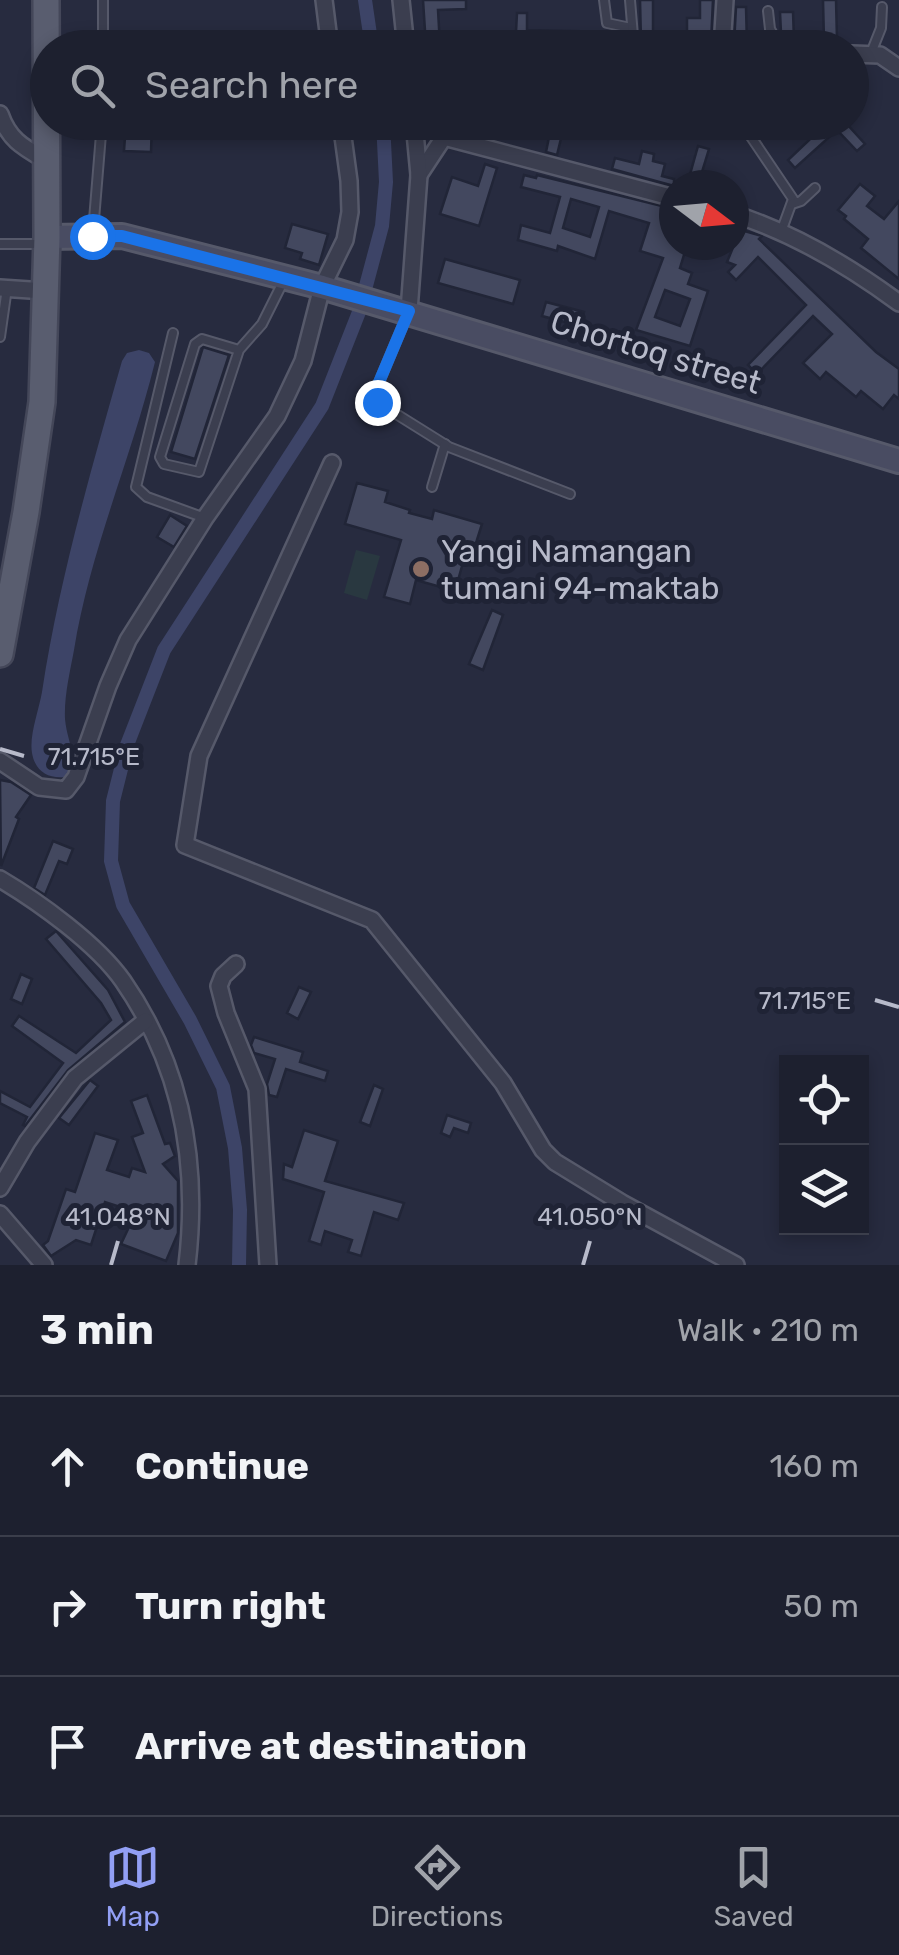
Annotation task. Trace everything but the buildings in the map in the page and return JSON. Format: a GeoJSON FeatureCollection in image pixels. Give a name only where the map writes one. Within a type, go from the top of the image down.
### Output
{"type":"FeatureCollection","features":[{"type":"Feature","properties":{"kind":"main road"},"geometry":{"type":"LineString","coordinates":[[46,0],[46,30]]}},
{"type":"Feature","properties":{"kind":"main road"},"geometry":{"type":"LineString","coordinates":[[0,654],[42,402],[46,140]]}},
{"type":"Feature","properties":{"kind":"main road","name":"Chortoq street"},"geometry":{"type":"LineString","coordinates":[[47,240],[122,236],[326,288],[899,460]]}},
{"type":"Feature","properties":{"kind":"street"},"geometry":{"type":"LineString","coordinates":[[324,0],[328,30]]}},
{"type":"Feature","properties":{"kind":"street"},"geometry":{"type":"LineString","coordinates":[[401,0],[404,30]]}},
{"type":"Feature","properties":{"kind":"street"},"geometry":{"type":"LineString","coordinates":[[723,30],[725,0]]}},
{"type":"Feature","properties":{"kind":"street"},"geometry":{"type":"LineString","coordinates":[[869,53],[892,61],[899,68]]}},
{"type":"Feature","properties":{"kind":"street"},"geometry":{"type":"LineString","coordinates":[[0,114],[16,143],[46,160]]}},
{"type":"Feature","properties":{"kind":"street"},"geometry":{"type":"LineString","coordinates":[[0,761],[40,787],[66,790],[76,777],[128,640],[205,518],[277,416],[303,361],[345,240],[350,181],[344,140]]}},
{"type":"Feature","properties":{"kind":"street"},"geometry":{"type":"LineString","coordinates":[[402,309],[419,174],[416,140]]}},
{"type":"Feature","properties":{"kind":"street"},"geometry":{"type":"LineString","coordinates":[[419,174],[440,140]]}},
{"type":"Feature","properties":{"kind":"street"},"geometry":{"type":"LineString","coordinates":[[480,140],[659,194]]}},
{"type":"Feature","properties":{"kind":"street"},"geometry":{"type":"LineString","coordinates":[[749,220],[781,232],[867,279],[899,303]]}},
{"type":"Feature","properties":{"kind":"street"},"geometry":{"type":"LineString","coordinates":[[3,288],[45,291]]}},
{"type":"Feature","properties":{"kind":"street"},"geometry":{"type":"LineString","coordinates":[[332,463],[199,756],[185,845],[372,920],[503,1083],[543,1150],[555,1162],[622,1204],[736,1265]]}},
{"type":"Feature","properties":{"kind":"street"},"geometry":{"type":"LineString","coordinates":[[0,879],[37,902],[106,963],[122,981],[168,1066],[182,1118],[193,1190],[187,1265]]}},
{"type":"Feature","properties":{"kind":"street"},"geometry":{"type":"LineString","coordinates":[[236,964],[219,986],[257,1089],[268,1265]]}},
{"type":"Feature","properties":{"kind":"street"},"geometry":{"type":"LineString","coordinates":[[0,1188],[27,1142],[75,1078],[144,1021]]}},
{"type":"Feature","properties":{"kind":"street"},"geometry":{"type":"LineString","coordinates":[[0,1214],[44,1265]]}},
{"type":"Feature","properties":{"kind":"lane"},"geometry":{"type":"LineString","coordinates":[[103,0],[103,30]]}},
{"type":"Feature","properties":{"kind":"lane"},"geometry":{"type":"LineString","coordinates":[[604,0],[606,24],[631,28],[630,0]]}},
{"type":"Feature","properties":{"kind":"lane"},"geometry":{"type":"LineString","coordinates":[[872,53],[882,28],[882,8]]}},
{"type":"Feature","properties":{"kind":"lane"},"geometry":{"type":"LineString","coordinates":[[768,11],[771,30]]}},
{"type":"Feature","properties":{"kind":"lane"},"geometry":{"type":"LineString","coordinates":[[92,236],[100,140]]}},
{"type":"Feature","properties":{"kind":"lane"},"geometry":{"type":"LineString","coordinates":[[754,140],[791,193],[792,204],[781,232]]}},
{"type":"Feature","properties":{"kind":"lane"},"geometry":{"type":"LineString","coordinates":[[792,204],[816,188]]}},
{"type":"Feature","properties":{"kind":"lane"},"geometry":{"type":"LineString","coordinates":[[0,244],[47,240]]}},
{"type":"Feature","properties":{"kind":"lane"},"geometry":{"type":"LineString","coordinates":[[239,350],[202,339],[195,344],[160,457],[164,464],[199,472],[239,350],[262,324],[285,278]]}},
{"type":"Feature","properties":{"kind":"lane"},"geometry":{"type":"LineString","coordinates":[[0,336],[3,288]]}},
{"type":"Feature","properties":{"kind":"lane"},"geometry":{"type":"LineString","coordinates":[[402,309],[377,387],[377,402],[444,444],[570,494]]}},
{"type":"Feature","properties":{"kind":"lane"},"geometry":{"type":"LineString","coordinates":[[173,334],[136,487],[147,497],[205,518]]}},
{"type":"Feature","properties":{"kind":"lane"},"geometry":{"type":"LineString","coordinates":[[432,487],[444,444]]}},
{"type":"Feature","properties":{"kind":"shaded area"},"geometry":{"type":"Polygon","coordinates":[[[356,550],[380,556],[367,600],[344,593],[356,550]]]}},
{"type":"Feature","properties":{"kind":"water"},"geometry":{"type":"Polygon","coordinates":[[[127,353],[149,353],[155,362],[81,613],[65,702],[71,762],[65,777],[53,777],[36,765],[31,746],[57,608],[122,361],[127,353]]]}},
{"type":"Feature","properties":{"kind":"waterway"},"geometry":{"type":"LineString","coordinates":[[365,0],[369,30]]}},
{"type":"Feature","properties":{"kind":"waterway"},"geometry":{"type":"LineString","coordinates":[[239,1265],[235,1148],[223,1087],[190,1020],[123,905],[111,861],[113,801],[127,745],[164,650],[322,406],[359,312],[382,226],[386,182],[384,140]]}},
{"type":"Feature","properties":{"kind":"place","name":"Yangi Namangan tumani 94-maktab"},"geometry":{"type":"Point","coordinates":[421,569]}},
{"type":"Feature","properties":{"kind":"route"},"geometry":{"type":"LineString","coordinates":[[92,236],[122,236],[409,311],[377,387],[377,402]]}}]}
